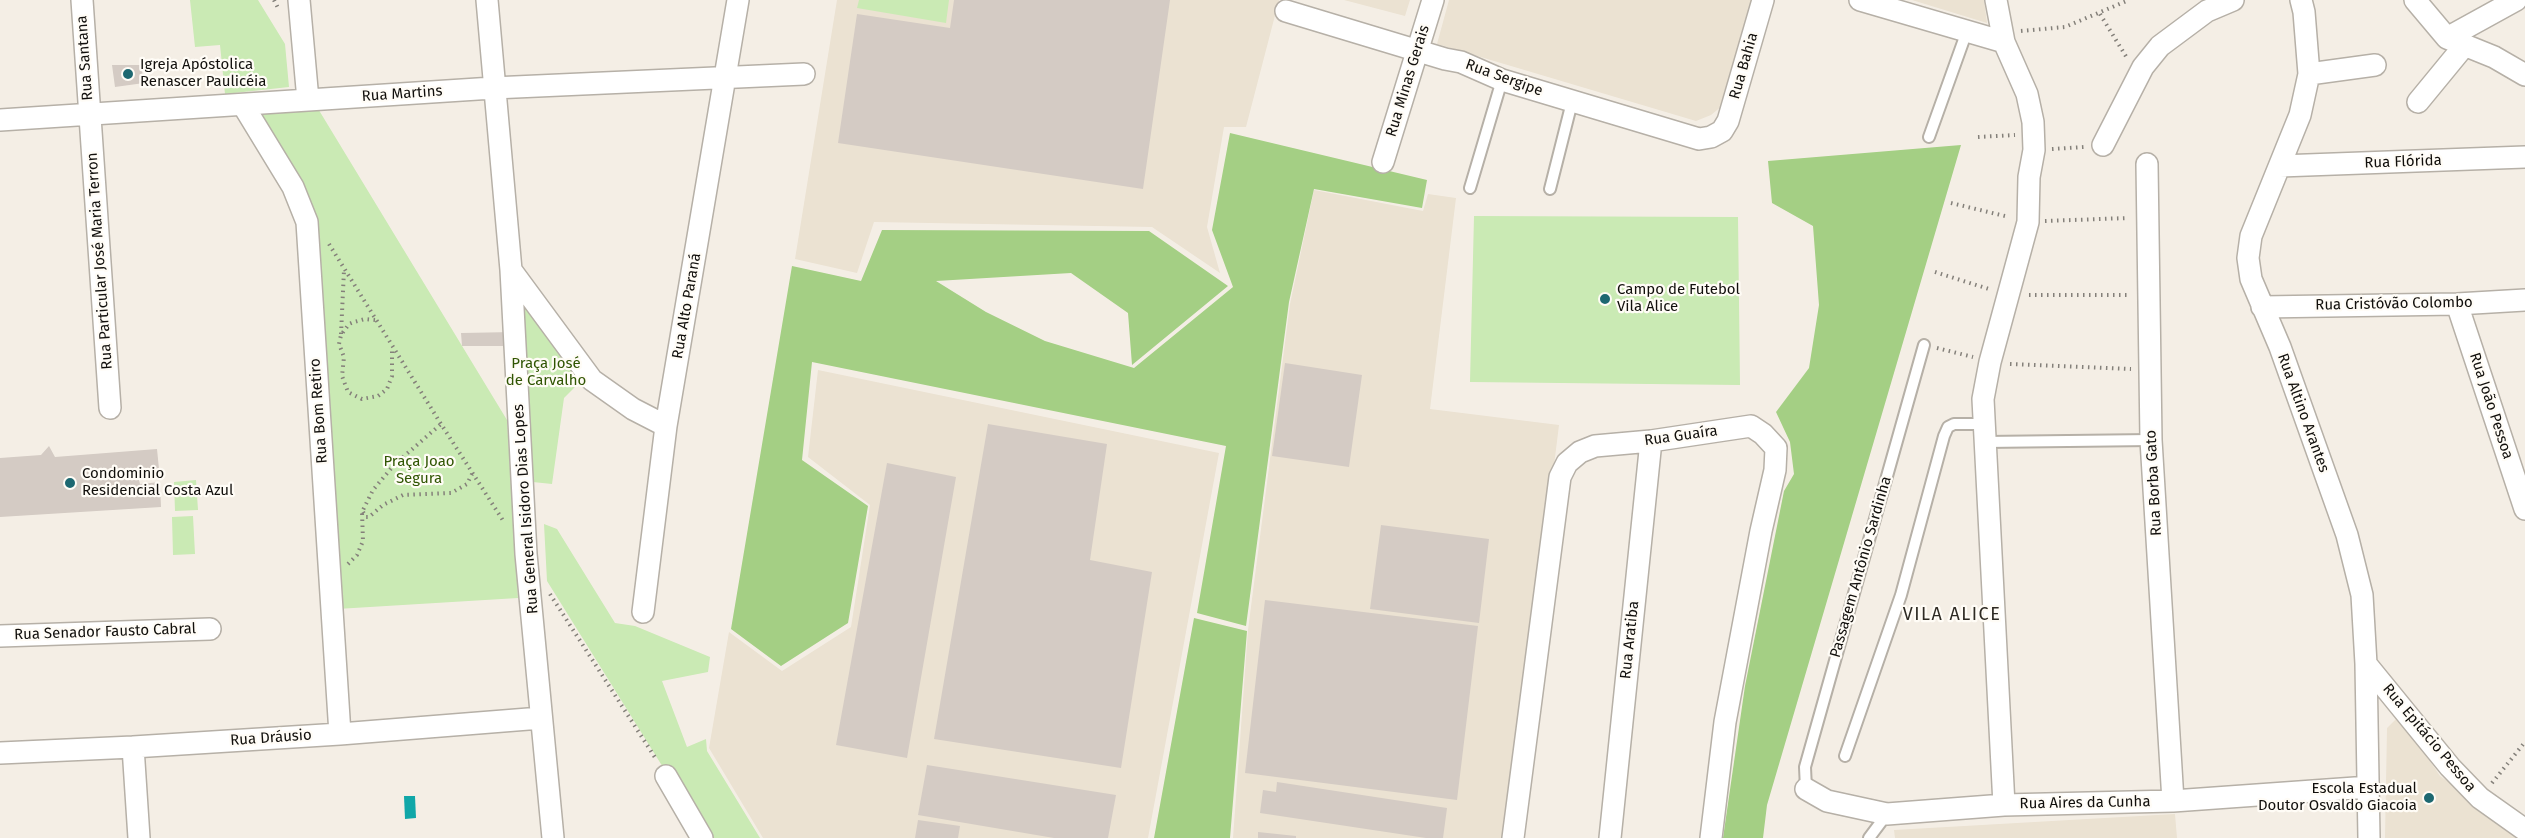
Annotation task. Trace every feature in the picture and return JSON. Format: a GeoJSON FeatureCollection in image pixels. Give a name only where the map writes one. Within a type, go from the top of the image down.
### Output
{"type":"FeatureCollection","features":[{"type":"Feature","properties":{"kind":"street","name":"Rua Santana"},"geometry":{"type":"LineString","coordinates":[[82,0],[89,115]]}},
{"type":"Feature","properties":{"kind":"street"},"geometry":{"type":"LineString","coordinates":[[299,0],[308,100]]}},
{"type":"Feature","properties":{"kind":"street","name":"Rua General Isidoro Dias Lopes"},"geometry":{"type":"LineString","coordinates":[[487,0],[511,270],[526,554],[553,838]]}},
{"type":"Feature","properties":{"kind":"street","name":"Rua Alto Paraná"},"geometry":{"type":"LineString","coordinates":[[643,612],[666,426],[738,0]]}},
{"type":"Feature","properties":{"kind":"street","name":"Rua Minas Gerais"},"geometry":{"type":"LineString","coordinates":[[1383,162],[1433,0]]}},
{"type":"Feature","properties":{"kind":"street","name":"Rua Bahia"},"geometry":{"type":"LineString","coordinates":[[1722,131],[1728,121],[1762,0]]}},
{"type":"Feature","properties":{"kind":"street"},"geometry":{"type":"LineString","coordinates":[[1860,0],[1967,31],[2003,37]]}},
{"type":"Feature","properties":{"kind":"street"},"geometry":{"type":"LineString","coordinates":[[1996,0],[2003,37],[2027,94],[2033,134],[2028,222],[1990,362],[1983,399],[2004,805]]}},
{"type":"Feature","properties":{"kind":"street"},"geometry":{"type":"LineString","coordinates":[[2103,145],[2143,67],[2160,46],[2207,11],[2233,0]]}},
{"type":"Feature","properties":{"kind":"street","name":"Rua Altino Arantes"},"geometry":{"type":"LineString","coordinates":[[2301,0],[2309,74],[2300,116],[2251,236],[2248,258],[2251,279],[2280,347],[2347,536],[2362,595],[2366,663],[2369,838]]}},
{"type":"Feature","properties":{"kind":"street"},"geometry":{"type":"LineString","coordinates":[[2415,0],[2456,42],[2494,57],[2525,75]]}},
{"type":"Feature","properties":{"kind":"street"},"geometry":{"type":"LineString","coordinates":[[2418,102],[2456,42],[2516,0]]}},
{"type":"Feature","properties":{"kind":"street","name":"Rua Sergipe"},"geometry":{"type":"LineString","coordinates":[[1286,11],[1461,62],[1502,80],[1699,139],[1711,137],[1722,131]]}},
{"type":"Feature","properties":{"kind":"street"},"geometry":{"type":"LineString","coordinates":[[2309,74],[2375,64]]}},
{"type":"Feature","properties":{"kind":"street","name":"Rua Martins"},"geometry":{"type":"LineString","coordinates":[[0,120],[494,88],[804,74]]}},
{"type":"Feature","properties":{"kind":"street","name":"Rua Bom Retiro"},"geometry":{"type":"LineString","coordinates":[[243,105],[293,187],[307,222],[340,734]]}},
{"type":"Feature","properties":{"kind":"street","name":"Rua Particular José Maria Terron"},"geometry":{"type":"LineString","coordinates":[[89,115],[110,408]]}},
{"type":"Feature","properties":{"kind":"street","name":"Rua Flórida"},"geometry":{"type":"LineString","coordinates":[[2280,166],[2525,158]]}},
{"type":"Feature","properties":{"kind":"street","name":"Rua Borba Gato"},"geometry":{"type":"LineString","coordinates":[[2147,165],[2151,440],[2173,801]]}},
{"type":"Feature","properties":{"kind":"street"},"geometry":{"type":"LineString","coordinates":[[511,270],[592,380],[633,409],[666,426]]}},
{"type":"Feature","properties":{"kind":"street","name":"Rua Cristóvão Colombo"},"geometry":{"type":"LineString","coordinates":[[2262,307],[2457,304],[2525,300]]}},
{"type":"Feature","properties":{"kind":"street","name":"Rua João Pessoa"},"geometry":{"type":"LineString","coordinates":[[2457,304],[2524,506]]}},
{"type":"Feature","properties":{"kind":"street","name":"Rua Guaíra"},"geometry":{"type":"LineString","coordinates":[[1513,838],[1560,477],[1568,463],[1580,452],[1595,446],[1651,441],[1751,426],[1763,434],[1776,448],[1775,470],[1761,531],[1725,722],[1711,838]]}},
{"type":"Feature","properties":{"kind":"street","name":"Rua Aratiba"},"geometry":{"type":"LineString","coordinates":[[1610,838],[1651,441]]}},
{"type":"Feature","properties":{"kind":"street","name":"Rua Senador Fausto Cabral"},"geometry":{"type":"LineString","coordinates":[[0,636],[210,629]]}},
{"type":"Feature","properties":{"kind":"street","name":"Rua Epitácio Pessoa"},"geometry":{"type":"LineString","coordinates":[[2366,663],[2450,767],[2480,798],[2525,830]]}},
{"type":"Feature","properties":{"kind":"street","name":"Rua Dráusio"},"geometry":{"type":"LineString","coordinates":[[0,753],[340,734],[541,718]]}},
{"type":"Feature","properties":{"kind":"street"},"geometry":{"type":"LineString","coordinates":[[133,747],[139,838]]}},
{"type":"Feature","properties":{"kind":"street"},"geometry":{"type":"LineString","coordinates":[[666,776],[702,838]]}},
{"type":"Feature","properties":{"kind":"street","name":"Rua Aires da Cunha"},"geometry":{"type":"LineString","coordinates":[[1806,789],[1827,801],[1887,814],[2004,805],[2173,801],[2369,787]]}},
{"type":"Feature","properties":{"kind":"lane"},"geometry":{"type":"LineString","coordinates":[[1929,137],[1967,31]]}},
{"type":"Feature","properties":{"kind":"lane"},"geometry":{"type":"LineString","coordinates":[[1470,188],[1502,80]]}},
{"type":"Feature","properties":{"kind":"lane"},"geometry":{"type":"LineString","coordinates":[[1550,189],[1572,102]]}},
{"type":"Feature","properties":{"kind":"lane","name":"Passagem Antônio Sardinha"},"geometry":{"type":"LineString","coordinates":[[1806,789],[1805,768],[1924,345]]}},
{"type":"Feature","properties":{"kind":"lane"},"geometry":{"type":"LineString","coordinates":[[1845,756],[1901,595],[1948,427],[1954,424],[1984,433],[2151,440]]}},
{"type":"Feature","properties":{"kind":"lane"},"geometry":{"type":"LineString","coordinates":[[1869,838],[1887,814]]}},
{"type":"Feature","properties":{"kind":"path"},"geometry":{"type":"LineString","coordinates":[[2003,37],[2053,30],[2100,14],[2130,0]]}},
{"type":"Feature","properties":{"kind":"path"},"geometry":{"type":"LineString","coordinates":[[2100,14],[2122,53],[2131,62],[2143,67]]}},
{"type":"Feature","properties":{"kind":"path"},"geometry":{"type":"LineString","coordinates":[[1978,137],[2033,134]]}},
{"type":"Feature","properties":{"kind":"path"},"geometry":{"type":"LineString","coordinates":[[327,242],[508,528]]}},
{"type":"Feature","properties":{"kind":"path"},"geometry":{"type":"LineString","coordinates":[[344,269],[339,344],[344,357],[343,383],[348,392],[362,399],[378,396],[391,384],[392,346]]}},
{"type":"Feature","properties":{"kind":"path"},"geometry":{"type":"LineString","coordinates":[[1935,272],[2008,295],[2148,295]]}},
{"type":"Feature","properties":{"kind":"path"},"geometry":{"type":"LineString","coordinates":[[340,335],[349,324],[365,319],[376,320]]}},
{"type":"Feature","properties":{"kind":"path"},"geometry":{"type":"LineString","coordinates":[[1924,345],[1990,362],[2023,366],[2150,369]]}},
{"type":"Feature","properties":{"kind":"path"},"geometry":{"type":"LineString","coordinates":[[330,576],[346,566],[357,555],[363,541],[362,512],[382,478],[441,424]]}},
{"type":"Feature","properties":{"kind":"path"},"geometry":{"type":"LineString","coordinates":[[362,512],[369,517],[388,502],[403,495],[451,493],[467,484],[473,474]]}},
{"type":"Feature","properties":{"kind":"path"},"geometry":{"type":"LineString","coordinates":[[566,620],[666,776]]}},
{"type":"Feature","properties":{"kind":"path"},"geometry":{"type":"LineString","coordinates":[[2480,798],[2525,742]]}},
{"type":"Feature","properties":{"kind":"shaded area"},"geometry":{"type":"Polygon","coordinates":[[[837,0],[1279,0],[1246,127],[1224,127],[1207,227],[1220,273],[1152,227],[874,222],[857,273],[795,259],[837,0]]]}},
{"type":"Feature","properties":{"kind":"shaded area"},"geometry":{"type":"Polygon","coordinates":[[[1344,0],[1410,0],[1405,16],[1344,0]]]}},
{"type":"Feature","properties":{"kind":"shaded area"},"geometry":{"type":"Polygon","coordinates":[[[1449,0],[1753,0],[1722,106],[1711,115],[1696,121],[1437,44],[1449,0]]]}},
{"type":"Feature","properties":{"kind":"shaded area"},"geometry":{"type":"Polygon","coordinates":[[[1912,0],[1984,0],[1987,23],[1912,0]]]}},
{"type":"Feature","properties":{"kind":"shaded area"},"geometry":{"type":"Polygon","coordinates":[[[1314,190],[1423,211],[1428,194],[1456,198],[1430,409],[1559,425],[1508,838],[1233,838],[1248,630],[1290,304],[1314,190]]]}},
{"type":"Feature","properties":{"kind":"shaded area"},"geometry":{"type":"Polygon","coordinates":[[[818,370],[1219,453],[1148,838],[763,838],[709,748],[729,632],[782,671],[851,627],[870,505],[808,457],[818,370]]]}},
{"type":"Feature","properties":{"kind":"shaded area","name":"Escola Estadual Doutor Osvaldo Giacoia"},"geometry":{"type":"Polygon","coordinates":[[[2396,719],[2402,719],[2440,776],[2504,821],[2523,838],[2385,838],[2387,728],[2396,719]]]}},
{"type":"Feature","properties":{"kind":"shaded area"},"geometry":{"type":"Polygon","coordinates":[[[2175,814],[2177,838],[1895,838],[1894,830],[2175,814]]]}},
{"type":"Feature","properties":{"kind":"green space"},"geometry":{"type":"Polygon","coordinates":[[[190,0],[258,0],[285,44],[289,87],[225,94],[220,45],[195,47],[190,0]]]}},
{"type":"Feature","properties":{"kind":"green space"},"geometry":{"type":"Polygon","coordinates":[[[859,0],[949,0],[946,23],[857,8],[859,0]]]}},
{"type":"Feature","properties":{"kind":"green space","name":"Praça Joao Segura"},"geometry":{"type":"Polygon","coordinates":[[[317,107],[507,420],[518,598],[337,609],[314,240],[252,109],[317,107]]]}},
{"type":"Feature","properties":{"kind":"green space"},"geometry":{"type":"Polygon","coordinates":[[[1230,133],[1427,180],[1422,208],[1314,189],[1289,302],[1246,626],[1197,613],[1226,446],[812,362],[802,460],[868,506],[848,623],[781,666],[731,629],[792,266],[861,281],[882,230],[1149,231],[1228,286],[1132,365],[1128,313],[1071,273],[936,281],[986,312],[1045,341],[1134,368],[1233,287],[1212,230],[1230,133]]]}},
{"type":"Feature","properties":{"kind":"green space"},"geometry":{"type":"Polygon","coordinates":[[[1961,145],[1767,805],[1763,838],[1723,838],[1745,686],[1784,491],[1794,474],[1790,442],[1776,412],[1809,368],[1819,305],[1813,226],[1772,203],[1768,161],[1961,145]]]}},
{"type":"Feature","properties":{"kind":"green space","name":"Campo de Futebol Vila Alice"},"geometry":{"type":"Polygon","coordinates":[[[1474,216],[1738,217],[1740,385],[1470,382],[1474,216]]]}},
{"type":"Feature","properties":{"kind":"green space","name":"Praça José de Carvalho"},"geometry":{"type":"Polygon","coordinates":[[[513,286],[580,372],[580,382],[564,398],[552,484],[523,481],[513,286]]]}},
{"type":"Feature","properties":{"kind":"green space"},"geometry":{"type":"Polygon","coordinates":[[[196,480],[198,510],[175,511],[174,482],[196,480]]]}},
{"type":"Feature","properties":{"kind":"green space"},"geometry":{"type":"Polygon","coordinates":[[[193,516],[195,554],[173,555],[172,517],[193,516]]]}},
{"type":"Feature","properties":{"kind":"green space"},"geometry":{"type":"Polygon","coordinates":[[[544,524],[557,529],[615,623],[635,626],[710,657],[708,672],[662,681],[687,747],[706,739],[707,751],[760,838],[707,838],[547,581],[544,524]]]}},
{"type":"Feature","properties":{"kind":"green space"},"geometry":{"type":"Polygon","coordinates":[[[1194,618],[1247,631],[1230,838],[1154,838],[1194,618]]]}},
{"type":"Feature","properties":{"kind":"water"},"geometry":{"type":"Polygon","coordinates":[[[404,796],[415,796],[416,818],[405,819],[404,796]]]}},
{"type":"Feature","properties":{"kind":"building"},"geometry":{"type":"Polygon","coordinates":[[[954,0],[1170,0],[1143,189],[838,143],[857,14],[950,28],[954,0]]]}},
{"type":"Feature","properties":{"kind":"building","name":"Igreja Apóstolica Renascer Paulicéia"},"geometry":{"type":"Polygon","coordinates":[[[112,65],[141,65],[144,83],[115,87],[112,65]]]}},
{"type":"Feature","properties":{"kind":"building"},"geometry":{"type":"Polygon","coordinates":[[[514,332],[514,346],[462,346],[461,333],[514,332]]]}},
{"type":"Feature","properties":{"kind":"building"},"geometry":{"type":"Polygon","coordinates":[[[1285,363],[1362,375],[1349,467],[1272,456],[1285,363]]]}},
{"type":"Feature","properties":{"kind":"building"},"geometry":{"type":"Polygon","coordinates":[[[988,424],[1107,444],[1090,560],[1152,572],[1121,768],[934,739],[988,424]]]}},
{"type":"Feature","properties":{"kind":"building","name":"Condominio Residencial Costa Azul"},"geometry":{"type":"Polygon","coordinates":[[[49,446],[55,457],[157,449],[159,469],[137,473],[140,484],[160,482],[161,507],[0,517],[0,458],[41,455],[49,446]]]}},
{"type":"Feature","properties":{"kind":"building"},"geometry":{"type":"Polygon","coordinates":[[[887,463],[956,477],[907,758],[836,745],[887,463]]]}},
{"type":"Feature","properties":{"kind":"building"},"geometry":{"type":"Polygon","coordinates":[[[1381,525],[1489,539],[1479,623],[1370,609],[1381,525]]]}},
{"type":"Feature","properties":{"kind":"building"},"geometry":{"type":"Polygon","coordinates":[[[1265,600],[1478,626],[1457,800],[1245,773],[1265,600]]]}},
{"type":"Feature","properties":{"kind":"building"},"geometry":{"type":"Polygon","coordinates":[[[927,765],[1116,795],[1108,838],[1054,838],[918,815],[927,765]]]}},
{"type":"Feature","properties":{"kind":"building"},"geometry":{"type":"Polygon","coordinates":[[[1277,782],[1447,808],[1443,838],[1426,838],[1260,813],[1263,790],[1276,792],[1277,782]]]}},
{"type":"Feature","properties":{"kind":"building"},"geometry":{"type":"Polygon","coordinates":[[[918,820],[960,826],[958,838],[915,838],[918,820]]]}},
{"type":"Feature","properties":{"kind":"building"},"geometry":{"type":"Polygon","coordinates":[[[1258,832],[1296,836],[1296,838],[1258,838],[1258,832]]]}},
{"type":"Feature","properties":{"kind":"place","name":"Igreja Apóstolica Renascer Paulicéia"},"geometry":{"type":"Point","coordinates":[128,74]}},
{"type":"Feature","properties":{"kind":"place","name":"Campo de Futebol Vila Alice"},"geometry":{"type":"Point","coordinates":[1605,299]}},
{"type":"Feature","properties":{"kind":"place","name":"Condominio Residencial Costa Azul"},"geometry":{"type":"Point","coordinates":[70,483]}},
{"type":"Feature","properties":{"kind":"place","name":"Escola Estadual Doutor Osvaldo Giacoia"},"geometry":{"type":"Point","coordinates":[2429,798]}},
{"type":"Feature","properties":{"kind":"district","name":"VILA ALICE"},"geometry":{"type":"Point","coordinates":[1952,615]}}]}
